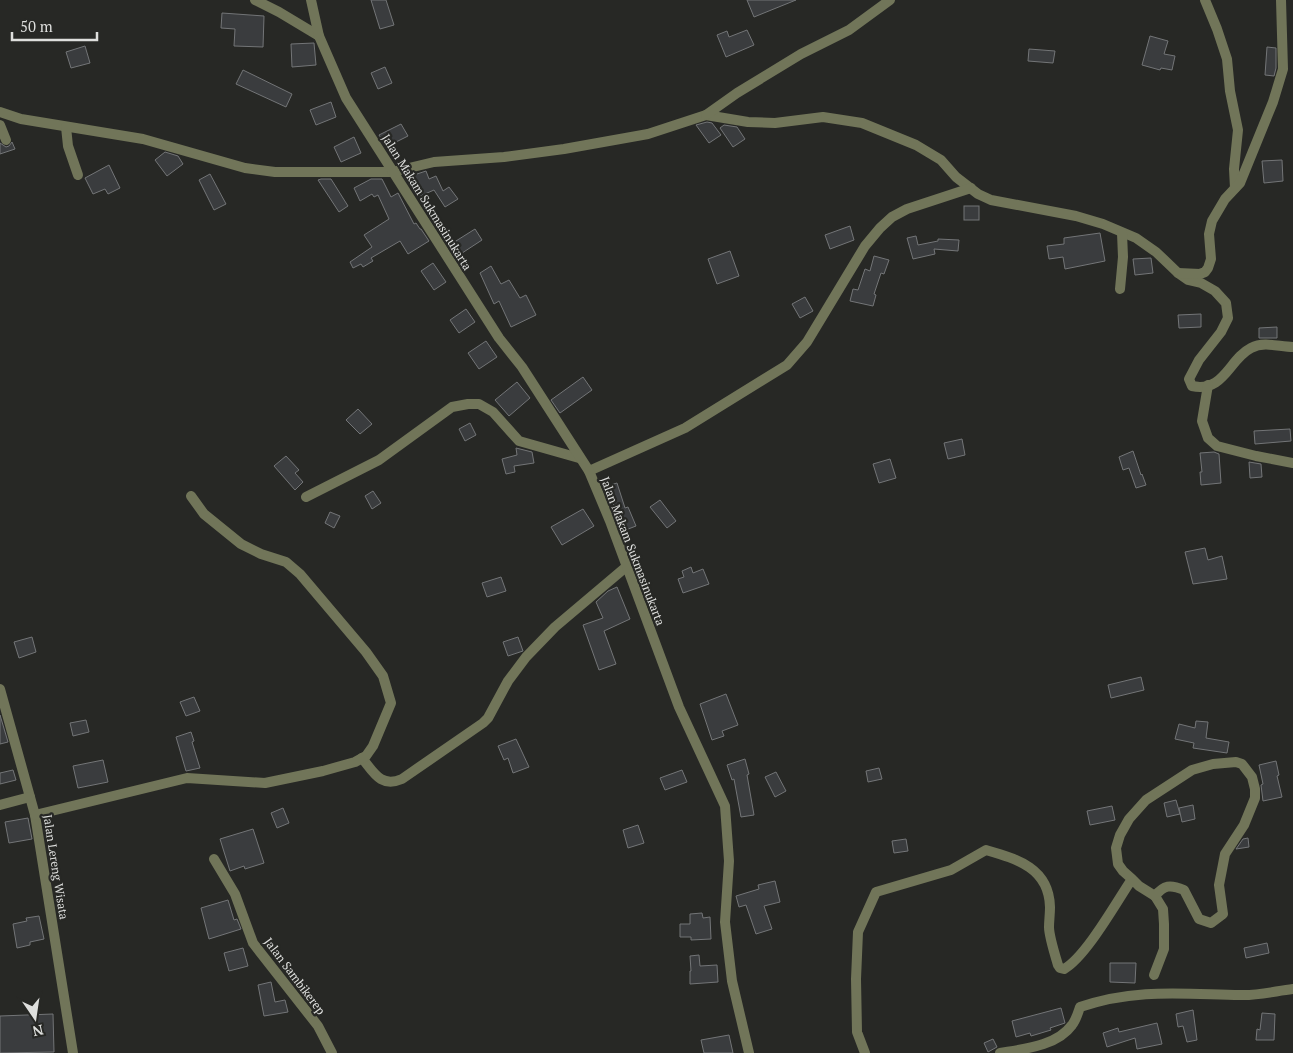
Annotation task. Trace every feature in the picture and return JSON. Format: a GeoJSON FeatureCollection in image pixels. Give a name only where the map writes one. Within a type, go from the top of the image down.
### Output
{"type":"FeatureCollection","features":[{"type":"Feature","properties":{"kind":"street"},"geometry":{"type":"LineString","coordinates":[[255,0],[319,36]]}},
{"type":"Feature","properties":{"kind":"street","name":"Jalan Makam Sukmasinukarta"},"geometry":{"type":"LineString","coordinates":[[311,0],[319,36],[346,98],[498,338],[522,366],[589,472],[610,521],[679,707],[725,806],[729,861],[726,922],[732,982],[749,1053]]}},
{"type":"Feature","properties":{"kind":"street"},"geometry":{"type":"LineString","coordinates":[[0,112],[21,119],[142,139],[244,168],[275,172],[392,172],[434,162],[504,157],[630,138],[706,115],[801,54],[849,30],[889,0]]}},
{"type":"Feature","properties":{"kind":"street"},"geometry":{"type":"LineString","coordinates":[[1205,0],[1218,29],[1226,59],[1230,92],[1238,130],[1234,168],[1235,188]]}},
{"type":"Feature","properties":{"kind":"street"},"geometry":{"type":"LineString","coordinates":[[1178,273],[1200,274],[1208,268],[1211,259],[1210,234],[1212,221],[1225,199],[1240,183],[1273,102],[1283,69],[1281,0]]}},
{"type":"Feature","properties":{"kind":"street"},"geometry":{"type":"LineString","coordinates":[[706,115],[748,122],[775,122],[823,117],[862,123],[916,145],[941,160],[956,177],[970,188],[991,200],[1076,216],[1136,238],[1156,252],[1178,273],[1188,280],[1201,283],[1215,291],[1226,303],[1228,318],[1221,332],[1199,360],[1189,379],[1192,386],[1208,385],[1224,376],[1242,354],[1253,347],[1269,344],[1293,347]]}},
{"type":"Feature","properties":{"kind":"street"},"geometry":{"type":"LineString","coordinates":[[0,125],[6,140]]}},
{"type":"Feature","properties":{"kind":"street"},"geometry":{"type":"LineString","coordinates":[[66,127],[68,146],[78,175]]}},
{"type":"Feature","properties":{"kind":"street"},"geometry":{"type":"LineString","coordinates":[[589,472],[685,428],[787,365],[807,342],[865,246],[880,228],[892,217],[907,209],[970,188]]}},
{"type":"Feature","properties":{"kind":"street"},"geometry":{"type":"LineString","coordinates":[[1120,289],[1123,257],[1122,233]]}},
{"type":"Feature","properties":{"kind":"street"},"geometry":{"type":"LineString","coordinates":[[1208,385],[1202,421],[1208,438],[1218,446],[1293,463]]}},
{"type":"Feature","properties":{"kind":"street"},"geometry":{"type":"LineString","coordinates":[[306,497],[379,460],[452,407],[468,404],[479,404],[492,412],[519,441],[579,458]]}},
{"type":"Feature","properties":{"kind":"street"},"geometry":{"type":"LineString","coordinates":[[35,815],[187,778],[265,783],[355,762],[362,758],[373,746],[391,703],[383,676],[366,652],[300,574],[286,562],[261,554],[241,544],[204,514],[191,496]]}},
{"type":"Feature","properties":{"kind":"street"},"geometry":{"type":"LineString","coordinates":[[362,758],[383,781],[393,783],[402,779],[483,724],[508,681],[526,657],[555,627],[626,567]]}},
{"type":"Feature","properties":{"kind":"street","name":"Jalan Lereng Wisata"},"geometry":{"type":"LineString","coordinates":[[0,689],[35,815],[73,1053]]}},
{"type":"Feature","properties":{"kind":"street"},"geometry":{"type":"LineString","coordinates":[[1154,975],[1164,949],[1163,909],[1155,896],[1139,886],[1118,864],[1116,848],[1120,835],[1129,819],[1146,800],[1192,770],[1213,764],[1236,762],[1242,764],[1252,777],[1255,798],[1244,825],[1225,854],[1219,885],[1223,914],[1211,923],[1200,919],[1184,890],[1178,887],[1161,888],[1155,896]]}},
{"type":"Feature","properties":{"kind":"street"},"geometry":{"type":"LineString","coordinates":[[0,805],[30,797]]}},
{"type":"Feature","properties":{"kind":"street"},"geometry":{"type":"LineString","coordinates":[[865,1053],[857,1032],[856,979],[858,932],[876,892],[951,870],[986,850],[1014,858],[1038,874],[1045,887],[1050,907],[1049,929],[1058,965],[1064,969],[1087,946],[1132,879]]}},
{"type":"Feature","properties":{"kind":"street","name":"Jalan Sambikerep"},"geometry":{"type":"LineString","coordinates":[[214,859],[235,894],[253,943],[318,1026],[332,1053]]}},
{"type":"Feature","properties":{"kind":"street"},"geometry":{"type":"LineString","coordinates":[[1000,1053],[1028,1048],[1048,1042],[1064,1034],[1072,1025],[1080,1007],[1098,1001],[1146,993],[1241,995],[1293,989]]}},
{"type":"Feature","properties":{"kind":"building"},"geometry":{"type":"Polygon","coordinates":[[[371,0],[386,0],[394,25],[380,29],[371,0]]]}},
{"type":"Feature","properties":{"kind":"building"},"geometry":{"type":"Polygon","coordinates":[[[747,0],[796,0],[754,17],[747,0]]]}},
{"type":"Feature","properties":{"kind":"building"},"geometry":{"type":"Polygon","coordinates":[[[222,13],[264,16],[263,47],[234,46],[235,29],[221,28],[222,13]]]}},
{"type":"Feature","properties":{"kind":"building"},"geometry":{"type":"Polygon","coordinates":[[[747,30],[754,45],[726,57],[717,35],[727,31],[729,37],[747,30]]]}},
{"type":"Feature","properties":{"kind":"building"},"geometry":{"type":"Polygon","coordinates":[[[1150,36],[1168,41],[1164,54],[1175,56],[1172,70],[1161,68],[1160,70],[1142,65],[1150,36]]]}},
{"type":"Feature","properties":{"kind":"building"},"geometry":{"type":"Polygon","coordinates":[[[314,43],[316,65],[292,67],[291,44],[314,43]]]}},
{"type":"Feature","properties":{"kind":"building"},"geometry":{"type":"Polygon","coordinates":[[[85,46],[90,63],[71,68],[66,52],[85,46]]]}},
{"type":"Feature","properties":{"kind":"building"},"geometry":{"type":"Polygon","coordinates":[[[1267,47],[1276,48],[1274,76],[1265,75],[1267,47]]]}},
{"type":"Feature","properties":{"kind":"building"},"geometry":{"type":"Polygon","coordinates":[[[1029,49],[1055,51],[1053,63],[1028,61],[1029,49]]]}},
{"type":"Feature","properties":{"kind":"building"},"geometry":{"type":"Polygon","coordinates":[[[385,67],[392,83],[378,89],[371,73],[385,67]]]}},
{"type":"Feature","properties":{"kind":"building"},"geometry":{"type":"Polygon","coordinates":[[[243,70],[292,94],[286,107],[236,84],[243,70]]]}},
{"type":"Feature","properties":{"kind":"building"},"geometry":{"type":"Polygon","coordinates":[[[331,102],[336,117],[316,125],[310,110],[331,102]]]}},
{"type":"Feature","properties":{"kind":"building"},"geometry":{"type":"Polygon","coordinates":[[[707,122],[712,123],[721,135],[709,143],[696,125],[707,122]]]}},
{"type":"Feature","properties":{"kind":"building"},"geometry":{"type":"Polygon","coordinates":[[[401,124],[408,136],[386,147],[379,135],[401,124]]]}},
{"type":"Feature","properties":{"kind":"building"},"geometry":{"type":"Polygon","coordinates":[[[724,125],[737,127],[745,139],[733,147],[720,128],[724,125]]]}},
{"type":"Feature","properties":{"kind":"building"},"geometry":{"type":"Polygon","coordinates":[[[354,137],[361,153],[341,162],[334,147],[354,137]]]}},
{"type":"Feature","properties":{"kind":"building"},"geometry":{"type":"Polygon","coordinates":[[[12,142],[15,149],[0,154],[0,143],[6,147],[12,142]]]}},
{"type":"Feature","properties":{"kind":"building"},"geometry":{"type":"Polygon","coordinates":[[[165,152],[178,156],[183,164],[167,176],[155,160],[165,152]]]}},
{"type":"Feature","properties":{"kind":"building"},"geometry":{"type":"Polygon","coordinates":[[[1282,160],[1283,181],[1264,183],[1262,161],[1282,160]]]}},
{"type":"Feature","properties":{"kind":"building"},"geometry":{"type":"Polygon","coordinates":[[[109,165],[120,188],[108,194],[105,189],[93,194],[85,178],[109,165]]]}},
{"type":"Feature","properties":{"kind":"building"},"geometry":{"type":"Polygon","coordinates":[[[426,171],[429,179],[436,176],[443,191],[449,187],[458,199],[445,207],[434,190],[418,197],[405,178],[426,171]]]}},
{"type":"Feature","properties":{"kind":"building"},"geometry":{"type":"Polygon","coordinates":[[[210,174],[226,204],[214,210],[199,180],[210,174]]]}},
{"type":"Feature","properties":{"kind":"building"},"geometry":{"type":"Polygon","coordinates":[[[331,179],[348,206],[339,212],[318,180],[331,179]]]}},
{"type":"Feature","properties":{"kind":"building"},"geometry":{"type":"Polygon","coordinates":[[[371,179],[382,179],[391,197],[398,193],[414,224],[416,223],[429,241],[408,254],[400,241],[371,258],[373,261],[363,267],[361,264],[353,268],[350,262],[372,247],[364,235],[389,219],[378,195],[374,197],[372,194],[360,201],[354,188],[371,179]]]}},
{"type":"Feature","properties":{"kind":"building"},"geometry":{"type":"Polygon","coordinates":[[[964,206],[979,206],[979,220],[964,220],[964,206]]]}},
{"type":"Feature","properties":{"kind":"building"},"geometry":{"type":"Polygon","coordinates":[[[850,226],[854,240],[830,249],[825,235],[850,226]]]}},
{"type":"Feature","properties":{"kind":"building"},"geometry":{"type":"Polygon","coordinates":[[[475,229],[482,240],[456,257],[448,246],[475,229]]]}},
{"type":"Feature","properties":{"kind":"building"},"geometry":{"type":"Polygon","coordinates":[[[1100,233],[1105,261],[1065,269],[1063,257],[1049,259],[1047,246],[1064,244],[1064,238],[1100,233]]]}},
{"type":"Feature","properties":{"kind":"building"},"geometry":{"type":"Polygon","coordinates":[[[916,236],[918,245],[938,241],[938,239],[959,240],[958,251],[934,249],[935,254],[913,259],[907,238],[916,236]]]}},
{"type":"Feature","properties":{"kind":"building"},"geometry":{"type":"Polygon","coordinates":[[[730,251],[739,276],[717,284],[708,259],[730,251]]]}},
{"type":"Feature","properties":{"kind":"building"},"geometry":{"type":"Polygon","coordinates":[[[874,256],[889,260],[884,274],[881,273],[874,294],[876,295],[873,306],[850,301],[853,289],[858,290],[865,269],[870,271],[874,256]]]}},
{"type":"Feature","properties":{"kind":"building"},"geometry":{"type":"Polygon","coordinates":[[[1151,258],[1153,273],[1135,275],[1133,259],[1151,258]]]}},
{"type":"Feature","properties":{"kind":"building"},"geometry":{"type":"Polygon","coordinates":[[[433,263],[446,282],[434,290],[421,271],[433,263]]]}},
{"type":"Feature","properties":{"kind":"building"},"geometry":{"type":"Polygon","coordinates":[[[491,266],[501,284],[509,280],[520,298],[526,295],[536,315],[511,327],[499,301],[494,304],[480,273],[491,266]]]}},
{"type":"Feature","properties":{"kind":"building"},"geometry":{"type":"Polygon","coordinates":[[[805,297],[813,311],[800,318],[792,304],[805,297]]]}},
{"type":"Feature","properties":{"kind":"building"},"geometry":{"type":"Polygon","coordinates":[[[466,309],[475,322],[459,333],[450,320],[466,309]]]}},
{"type":"Feature","properties":{"kind":"building"},"geometry":{"type":"Polygon","coordinates":[[[1201,314],[1201,327],[1179,328],[1178,315],[1201,314]]]}},
{"type":"Feature","properties":{"kind":"building"},"geometry":{"type":"Polygon","coordinates":[[[1277,327],[1277,338],[1259,338],[1259,328],[1277,327]]]}},
{"type":"Feature","properties":{"kind":"building"},"geometry":{"type":"Polygon","coordinates":[[[486,341],[497,357],[479,369],[468,353],[486,341]]]}},
{"type":"Feature","properties":{"kind":"building"},"geometry":{"type":"Polygon","coordinates":[[[583,377],[592,390],[560,413],[551,400],[583,377]]]}},
{"type":"Feature","properties":{"kind":"building"},"geometry":{"type":"Polygon","coordinates":[[[517,382],[530,398],[509,416],[495,400],[517,382]]]}},
{"type":"Feature","properties":{"kind":"building"},"geometry":{"type":"Polygon","coordinates":[[[358,409],[372,424],[360,434],[346,420],[358,409]]]}},
{"type":"Feature","properties":{"kind":"building"},"geometry":{"type":"Polygon","coordinates":[[[470,423],[476,435],[465,441],[459,429],[470,423]]]}},
{"type":"Feature","properties":{"kind":"building"},"geometry":{"type":"Polygon","coordinates":[[[1290,429],[1291,441],[1255,444],[1254,431],[1290,429]]]}},
{"type":"Feature","properties":{"kind":"building"},"geometry":{"type":"Polygon","coordinates":[[[962,439],[965,455],[948,459],[944,443],[962,439]]]}},
{"type":"Feature","properties":{"kind":"building"},"geometry":{"type":"Polygon","coordinates":[[[516,448],[532,452],[534,463],[514,466],[515,472],[506,474],[502,459],[517,455],[516,448]]]}},
{"type":"Feature","properties":{"kind":"building"},"geometry":{"type":"Polygon","coordinates":[[[1133,451],[1146,485],[1136,488],[1129,468],[1123,470],[1119,457],[1133,451]]]}},
{"type":"Feature","properties":{"kind":"building"},"geometry":{"type":"Polygon","coordinates":[[[1214,452],[1219,454],[1221,483],[1201,485],[1200,453],[1214,452]]]}},
{"type":"Feature","properties":{"kind":"building"},"geometry":{"type":"Polygon","coordinates":[[[286,456],[299,470],[295,473],[303,482],[295,490],[274,466],[286,456]]]}},
{"type":"Feature","properties":{"kind":"building"},"geometry":{"type":"Polygon","coordinates":[[[890,459],[896,478],[879,483],[873,464],[890,459]]]}},
{"type":"Feature","properties":{"kind":"building"},"geometry":{"type":"Polygon","coordinates":[[[1249,462],[1261,464],[1262,477],[1250,478],[1249,462]]]}},
{"type":"Feature","properties":{"kind":"building"},"geometry":{"type":"Polygon","coordinates":[[[617,483],[625,508],[628,507],[636,526],[623,531],[607,486],[617,483]]]}},
{"type":"Feature","properties":{"kind":"building"},"geometry":{"type":"Polygon","coordinates":[[[373,491],[381,503],[372,509],[365,496],[373,491]]]}},
{"type":"Feature","properties":{"kind":"building"},"geometry":{"type":"Polygon","coordinates":[[[660,500],[676,521],[667,528],[650,507],[660,500]]]}},
{"type":"Feature","properties":{"kind":"building"},"geometry":{"type":"Polygon","coordinates":[[[583,509],[594,526],[562,545],[551,527],[583,509]]]}},
{"type":"Feature","properties":{"kind":"building"},"geometry":{"type":"Polygon","coordinates":[[[330,512],[340,516],[334,528],[325,523],[330,512]]]}},
{"type":"Feature","properties":{"kind":"building"},"geometry":{"type":"Polygon","coordinates":[[[1205,548],[1208,560],[1222,556],[1227,579],[1193,584],[1185,552],[1205,548]]]}},
{"type":"Feature","properties":{"kind":"building"},"geometry":{"type":"Polygon","coordinates":[[[691,567],[693,573],[703,569],[709,584],[683,593],[678,579],[684,577],[682,571],[691,567]]]}},
{"type":"Feature","properties":{"kind":"building"},"geometry":{"type":"Polygon","coordinates":[[[501,577],[506,591],[487,597],[482,583],[501,577]]]}},
{"type":"Feature","properties":{"kind":"building"},"geometry":{"type":"Polygon","coordinates":[[[617,587],[630,619],[604,631],[616,664],[599,670],[583,625],[603,618],[596,602],[608,591],[617,587]]]}},
{"type":"Feature","properties":{"kind":"building"},"geometry":{"type":"Polygon","coordinates":[[[32,637],[36,652],[19,658],[14,642],[32,637]]]}},
{"type":"Feature","properties":{"kind":"building"},"geometry":{"type":"Polygon","coordinates":[[[518,637],[523,651],[508,656],[503,642],[518,637]]]}},
{"type":"Feature","properties":{"kind":"building"},"geometry":{"type":"Polygon","coordinates":[[[1141,677],[1144,690],[1111,698],[1108,685],[1141,677]]]}},
{"type":"Feature","properties":{"kind":"building"},"geometry":{"type":"Polygon","coordinates":[[[726,694],[738,725],[722,731],[724,736],[712,740],[700,704],[726,694]]]}},
{"type":"Feature","properties":{"kind":"building"},"geometry":{"type":"Polygon","coordinates":[[[194,697],[200,711],[186,716],[180,702],[194,697]]]}},
{"type":"Feature","properties":{"kind":"building"},"geometry":{"type":"Polygon","coordinates":[[[0,715],[8,742],[0,744],[0,715]]]}},
{"type":"Feature","properties":{"kind":"building"},"geometry":{"type":"Polygon","coordinates":[[[86,720],[89,732],[73,736],[70,723],[86,720]]]}},
{"type":"Feature","properties":{"kind":"building"},"geometry":{"type":"Polygon","coordinates":[[[1196,721],[1208,722],[1206,738],[1229,742],[1227,753],[1193,748],[1194,743],[1175,739],[1179,724],[1195,728],[1196,721]]]}},
{"type":"Feature","properties":{"kind":"building"},"geometry":{"type":"Polygon","coordinates":[[[191,732],[200,768],[186,771],[176,737],[191,732]]]}},
{"type":"Feature","properties":{"kind":"building"},"geometry":{"type":"Polygon","coordinates":[[[516,739],[529,767],[513,773],[508,758],[504,760],[498,746],[516,739]]]}},
{"type":"Feature","properties":{"kind":"building"},"geometry":{"type":"Polygon","coordinates":[[[745,759],[749,774],[747,775],[754,815],[741,817],[734,779],[732,780],[727,765],[745,759]]]}},
{"type":"Feature","properties":{"kind":"building"},"geometry":{"type":"Polygon","coordinates":[[[103,760],[108,782],[78,788],[73,766],[103,760]]]}},
{"type":"Feature","properties":{"kind":"building"},"geometry":{"type":"Polygon","coordinates":[[[1276,761],[1282,797],[1263,801],[1261,785],[1263,784],[1259,765],[1276,761]]]}},
{"type":"Feature","properties":{"kind":"building"},"geometry":{"type":"Polygon","coordinates":[[[879,768],[882,779],[868,782],[866,771],[879,768]]]}},
{"type":"Feature","properties":{"kind":"building"},"geometry":{"type":"Polygon","coordinates":[[[13,770],[16,780],[0,784],[0,773],[13,770]]]}},
{"type":"Feature","properties":{"kind":"building"},"geometry":{"type":"Polygon","coordinates":[[[682,770],[687,782],[665,790],[660,778],[682,770]]]}},
{"type":"Feature","properties":{"kind":"building"},"geometry":{"type":"Polygon","coordinates":[[[776,772],[786,791],[775,797],[765,777],[776,772]]]}},
{"type":"Feature","properties":{"kind":"building"},"geometry":{"type":"Polygon","coordinates":[[[1176,800],[1180,814],[1167,817],[1164,803],[1176,800]]]}},
{"type":"Feature","properties":{"kind":"building"},"geometry":{"type":"Polygon","coordinates":[[[1193,805],[1195,819],[1182,822],[1179,808],[1193,805]]]}},
{"type":"Feature","properties":{"kind":"building"},"geometry":{"type":"Polygon","coordinates":[[[1112,806],[1115,820],[1090,825],[1087,811],[1112,806]]]}},
{"type":"Feature","properties":{"kind":"building"},"geometry":{"type":"Polygon","coordinates":[[[283,808],[289,823],[277,828],[271,813],[283,808]]]}},
{"type":"Feature","properties":{"kind":"building"},"geometry":{"type":"Polygon","coordinates":[[[28,818],[32,839],[9,843],[5,822],[28,818]]]}},
{"type":"Feature","properties":{"kind":"building"},"geometry":{"type":"Polygon","coordinates":[[[638,825],[644,843],[628,848],[623,830],[638,825]]]}},
{"type":"Feature","properties":{"kind":"building"},"geometry":{"type":"Polygon","coordinates":[[[253,829],[264,863],[245,869],[244,866],[230,871],[220,839],[253,829]]]}},
{"type":"Feature","properties":{"kind":"building"},"geometry":{"type":"Polygon","coordinates":[[[1248,838],[1249,847],[1236,849],[1243,839],[1248,838]]]}},
{"type":"Feature","properties":{"kind":"building"},"geometry":{"type":"Polygon","coordinates":[[[906,839],[908,851],[894,853],[892,841],[906,839]]]}},
{"type":"Feature","properties":{"kind":"building"},"geometry":{"type":"Polygon","coordinates":[[[775,881],[780,902],[764,906],[772,929],[756,934],[746,905],[739,907],[736,896],[759,889],[758,885],[775,881]]]}},
{"type":"Feature","properties":{"kind":"building"},"geometry":{"type":"Polygon","coordinates":[[[228,900],[234,920],[237,919],[241,929],[209,939],[201,908],[228,900]]]}},
{"type":"Feature","properties":{"kind":"building"},"geometry":{"type":"Polygon","coordinates":[[[702,913],[703,918],[710,917],[711,939],[691,940],[691,937],[680,937],[680,924],[690,924],[690,914],[702,913]]]}},
{"type":"Feature","properties":{"kind":"building"},"geometry":{"type":"Polygon","coordinates":[[[39,916],[44,939],[30,942],[30,945],[17,948],[13,924],[27,921],[26,918],[39,916]]]}},
{"type":"Feature","properties":{"kind":"building"},"geometry":{"type":"Polygon","coordinates":[[[1267,943],[1269,953],[1246,958],[1244,948],[1267,943]]]}},
{"type":"Feature","properties":{"kind":"building"},"geometry":{"type":"Polygon","coordinates":[[[243,948],[248,966],[229,971],[224,953],[243,948]]]}},
{"type":"Feature","properties":{"kind":"building"},"geometry":{"type":"Polygon","coordinates":[[[699,955],[700,966],[717,965],[718,982],[690,984],[690,956],[699,955]]]}},
{"type":"Feature","properties":{"kind":"building"},"geometry":{"type":"Polygon","coordinates":[[[1110,963],[1136,963],[1135,983],[1110,982],[1110,963]]]}},
{"type":"Feature","properties":{"kind":"building"},"geometry":{"type":"Polygon","coordinates":[[[271,982],[275,1002],[285,1000],[288,1012],[264,1016],[258,985],[271,982]]]}},
{"type":"Feature","properties":{"kind":"building"},"geometry":{"type":"Polygon","coordinates":[[[1061,1008],[1065,1023],[1050,1028],[1051,1030],[1031,1036],[1030,1033],[1016,1037],[1012,1021],[1061,1008]]]}},
{"type":"Feature","properties":{"kind":"building"},"geometry":{"type":"Polygon","coordinates":[[[1193,1010],[1197,1040],[1187,1042],[1183,1026],[1178,1027],[1176,1014],[1193,1010]]]}},
{"type":"Feature","properties":{"kind":"building"},"geometry":{"type":"Polygon","coordinates":[[[1262,1013],[1275,1014],[1274,1040],[1256,1040],[1257,1029],[1260,1030],[1262,1013]]]}},
{"type":"Feature","properties":{"kind":"building"},"geometry":{"type":"Polygon","coordinates":[[[53,1014],[54,1052],[0,1053],[0,1016],[53,1014]]]}},
{"type":"Feature","properties":{"kind":"building"},"geometry":{"type":"Polygon","coordinates":[[[1157,1023],[1162,1044],[1137,1049],[1135,1038],[1107,1047],[1103,1033],[1118,1028],[1119,1032],[1157,1023]]]}},
{"type":"Feature","properties":{"kind":"building"},"geometry":{"type":"Polygon","coordinates":[[[729,1035],[733,1053],[704,1053],[701,1040],[729,1035]]]}},
{"type":"Feature","properties":{"kind":"building"},"geometry":{"type":"Polygon","coordinates":[[[993,1039],[997,1047],[988,1052],[984,1043],[993,1039]]]}}]}
